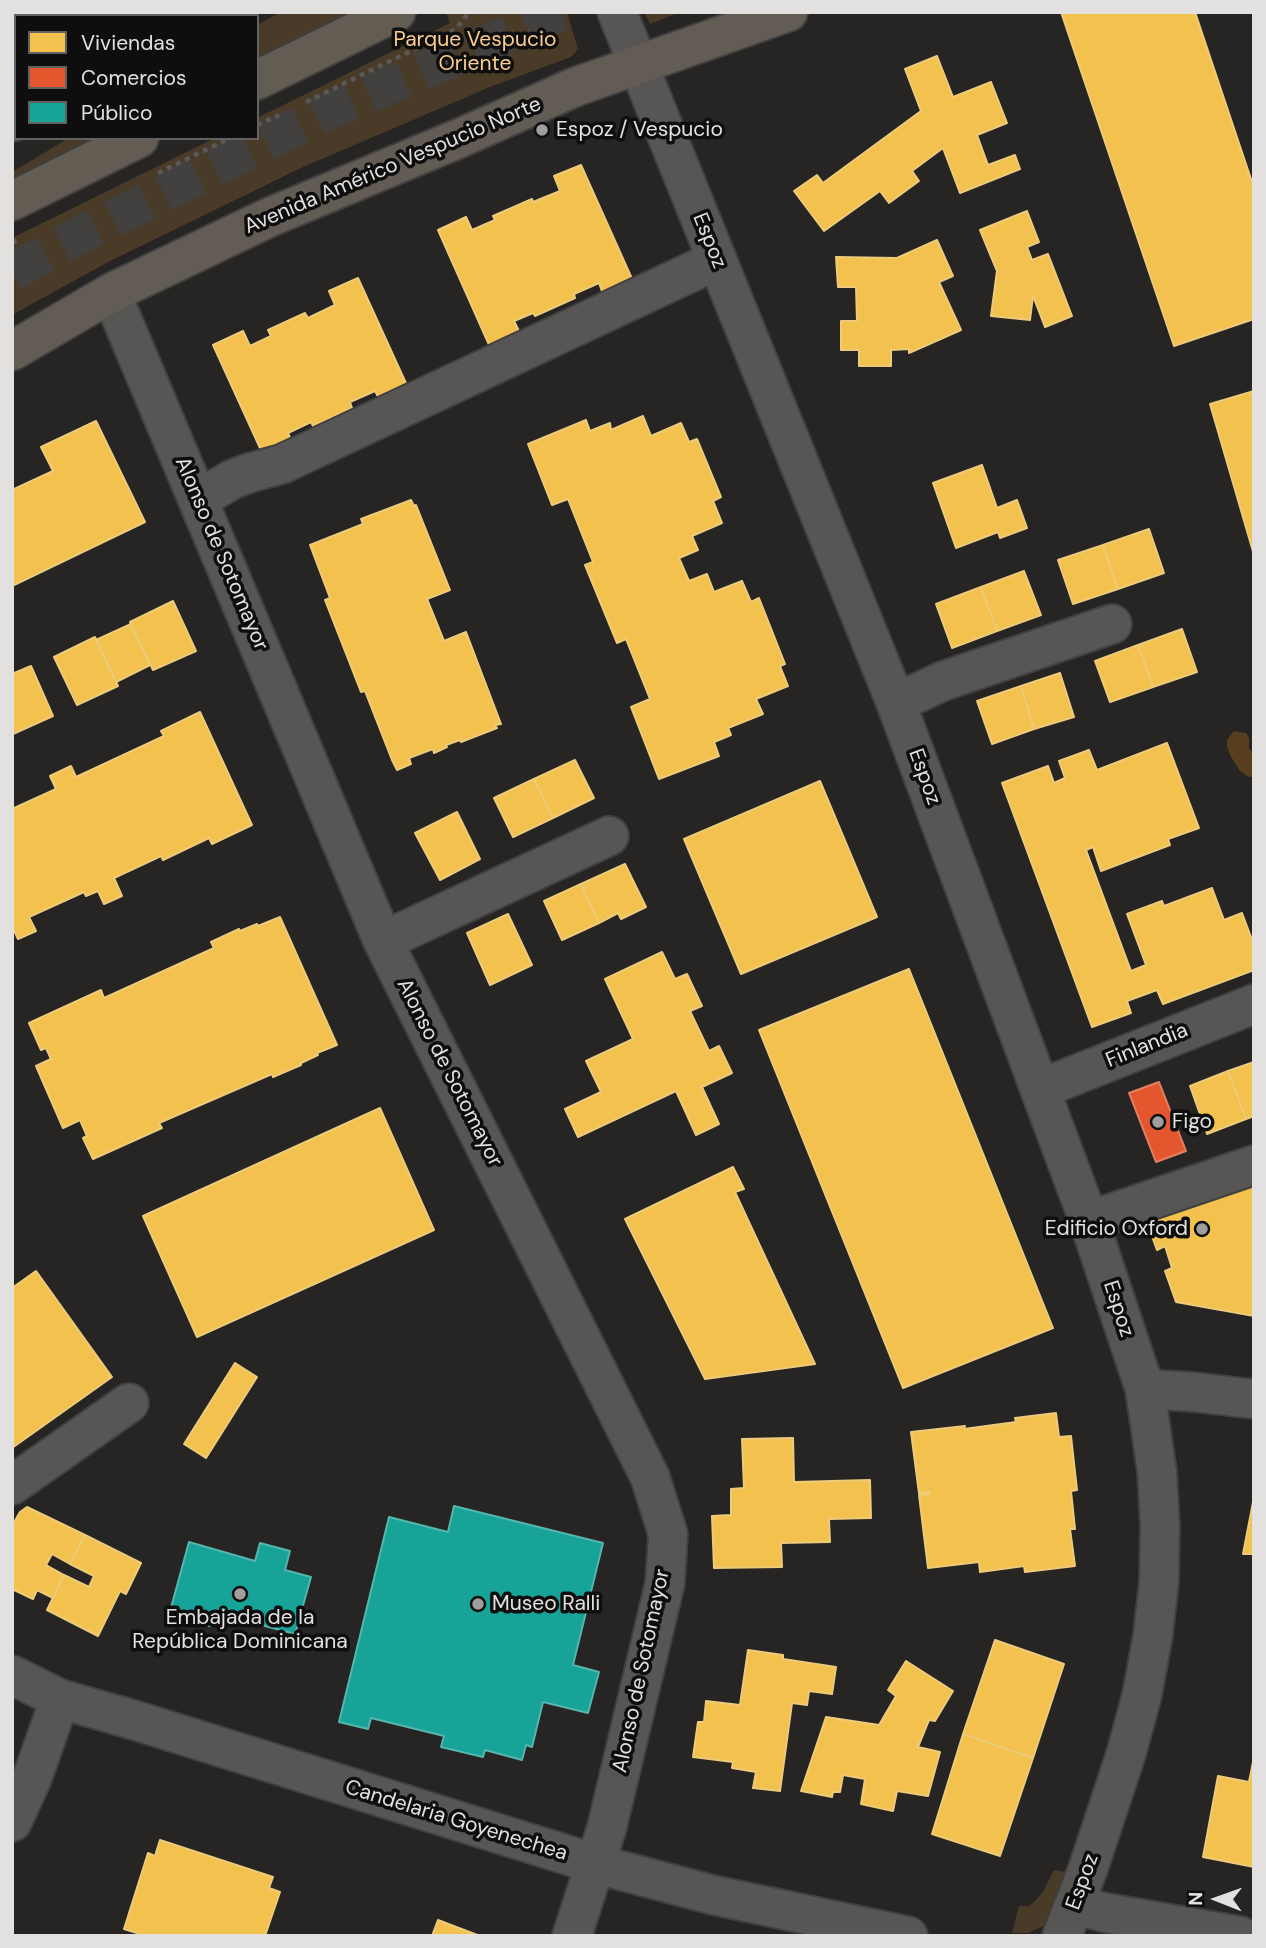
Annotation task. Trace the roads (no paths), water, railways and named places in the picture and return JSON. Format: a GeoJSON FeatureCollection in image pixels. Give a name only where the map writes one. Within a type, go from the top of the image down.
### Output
{"type":"FeatureCollection","features":[{"type":"Feature","properties":{"kind":"highway"},"geometry":{"type":"LineString","coordinates":[[259,79],[396,12]]}},
{"type":"Feature","properties":{"kind":"highway"},"geometry":{"type":"LineString","coordinates":[[12,201],[135,140]]}},
{"type":"Feature","properties":{"kind":"main road","name":"Avenida Américo Vespucio Norte"},"geometry":{"type":"LineString","coordinates":[[12,351],[111,293],[270,217],[575,87],[788,12]]}},
{"type":"Feature","properties":{"kind":"street","name":"Espoz"},"geometry":{"type":"LineString","coordinates":[[617,12],[896,703],[1089,1221],[1145,1389],[1157,1472],[1160,1526],[1159,1581],[1153,1635],[1142,1695],[1126,1754],[1068,1921]]}},
{"type":"Feature","properties":{"kind":"street"},"geometry":{"type":"LineString","coordinates":[[198,499],[233,479],[282,464],[717,260]]}},
{"type":"Feature","properties":{"kind":"street","name":"Alonso de Sotomayor"},"geometry":{"type":"LineString","coordinates":[[111,293],[383,942],[650,1477],[668,1534],[664,1583],[607,1827],[572,1936]]}},
{"type":"Feature","properties":{"kind":"street"},"geometry":{"type":"LineString","coordinates":[[896,703],[943,681],[1112,624]]}},
{"type":"Feature","properties":{"kind":"street"},"geometry":{"type":"LineString","coordinates":[[383,942],[609,836]]}},
{"type":"Feature","properties":{"kind":"street","name":"Finlandia"},"geometry":{"type":"LineString","coordinates":[[1040,1089],[1254,1004]]}},
{"type":"Feature","properties":{"kind":"street"},"geometry":{"type":"LineString","coordinates":[[1089,1221],[1254,1165]]}},
{"type":"Feature","properties":{"kind":"street"},"geometry":{"type":"LineString","coordinates":[[1145,1389],[1254,1399]]}},
{"type":"Feature","properties":{"kind":"street"},"geometry":{"type":"LineString","coordinates":[[12,1485],[129,1403]]}},
{"type":"Feature","properties":{"kind":"street","name":"Candelaria Goyenechea"},"geometry":{"type":"LineString","coordinates":[[12,1675],[60,1699],[596,1864],[713,1895],[908,1936]]}},
{"type":"Feature","properties":{"kind":"street"},"geometry":{"type":"LineString","coordinates":[[12,1822],[32,1778],[60,1699]]}},
{"type":"Feature","properties":{"kind":"street"},"geometry":{"type":"LineString","coordinates":[[1068,1921],[1107,1913],[1240,1936]]}},
{"type":"Feature","properties":{"kind":"tunnel"},"geometry":{"type":"LineString","coordinates":[[12,272],[317,116],[561,12]]}},
{"type":"Feature","properties":{"kind":"place","name":"Espoz / Vespucio"},"geometry":{"type":"Point","coordinates":[542,130]}},
{"type":"Feature","properties":{"kind":"place","name":"Figo"},"geometry":{"type":"Point","coordinates":[1158,1122]}},
{"type":"Feature","properties":{"kind":"place","name":"Edificio Oxford"},"geometry":{"type":"Point","coordinates":[1202,1229]}},
{"type":"Feature","properties":{"kind":"place","name":"Embajada de la República Dominicana"},"geometry":{"type":"Point","coordinates":[240,1594]}},
{"type":"Feature","properties":{"kind":"place","name":"Museo Ralli"},"geometry":{"type":"Point","coordinates":[478,1604]}},
{"type":"Feature","properties":{"kind":"park label","name":"Parque Vespucio Oriente"},"geometry":{"type":"Point","coordinates":[475,52]}}]}
